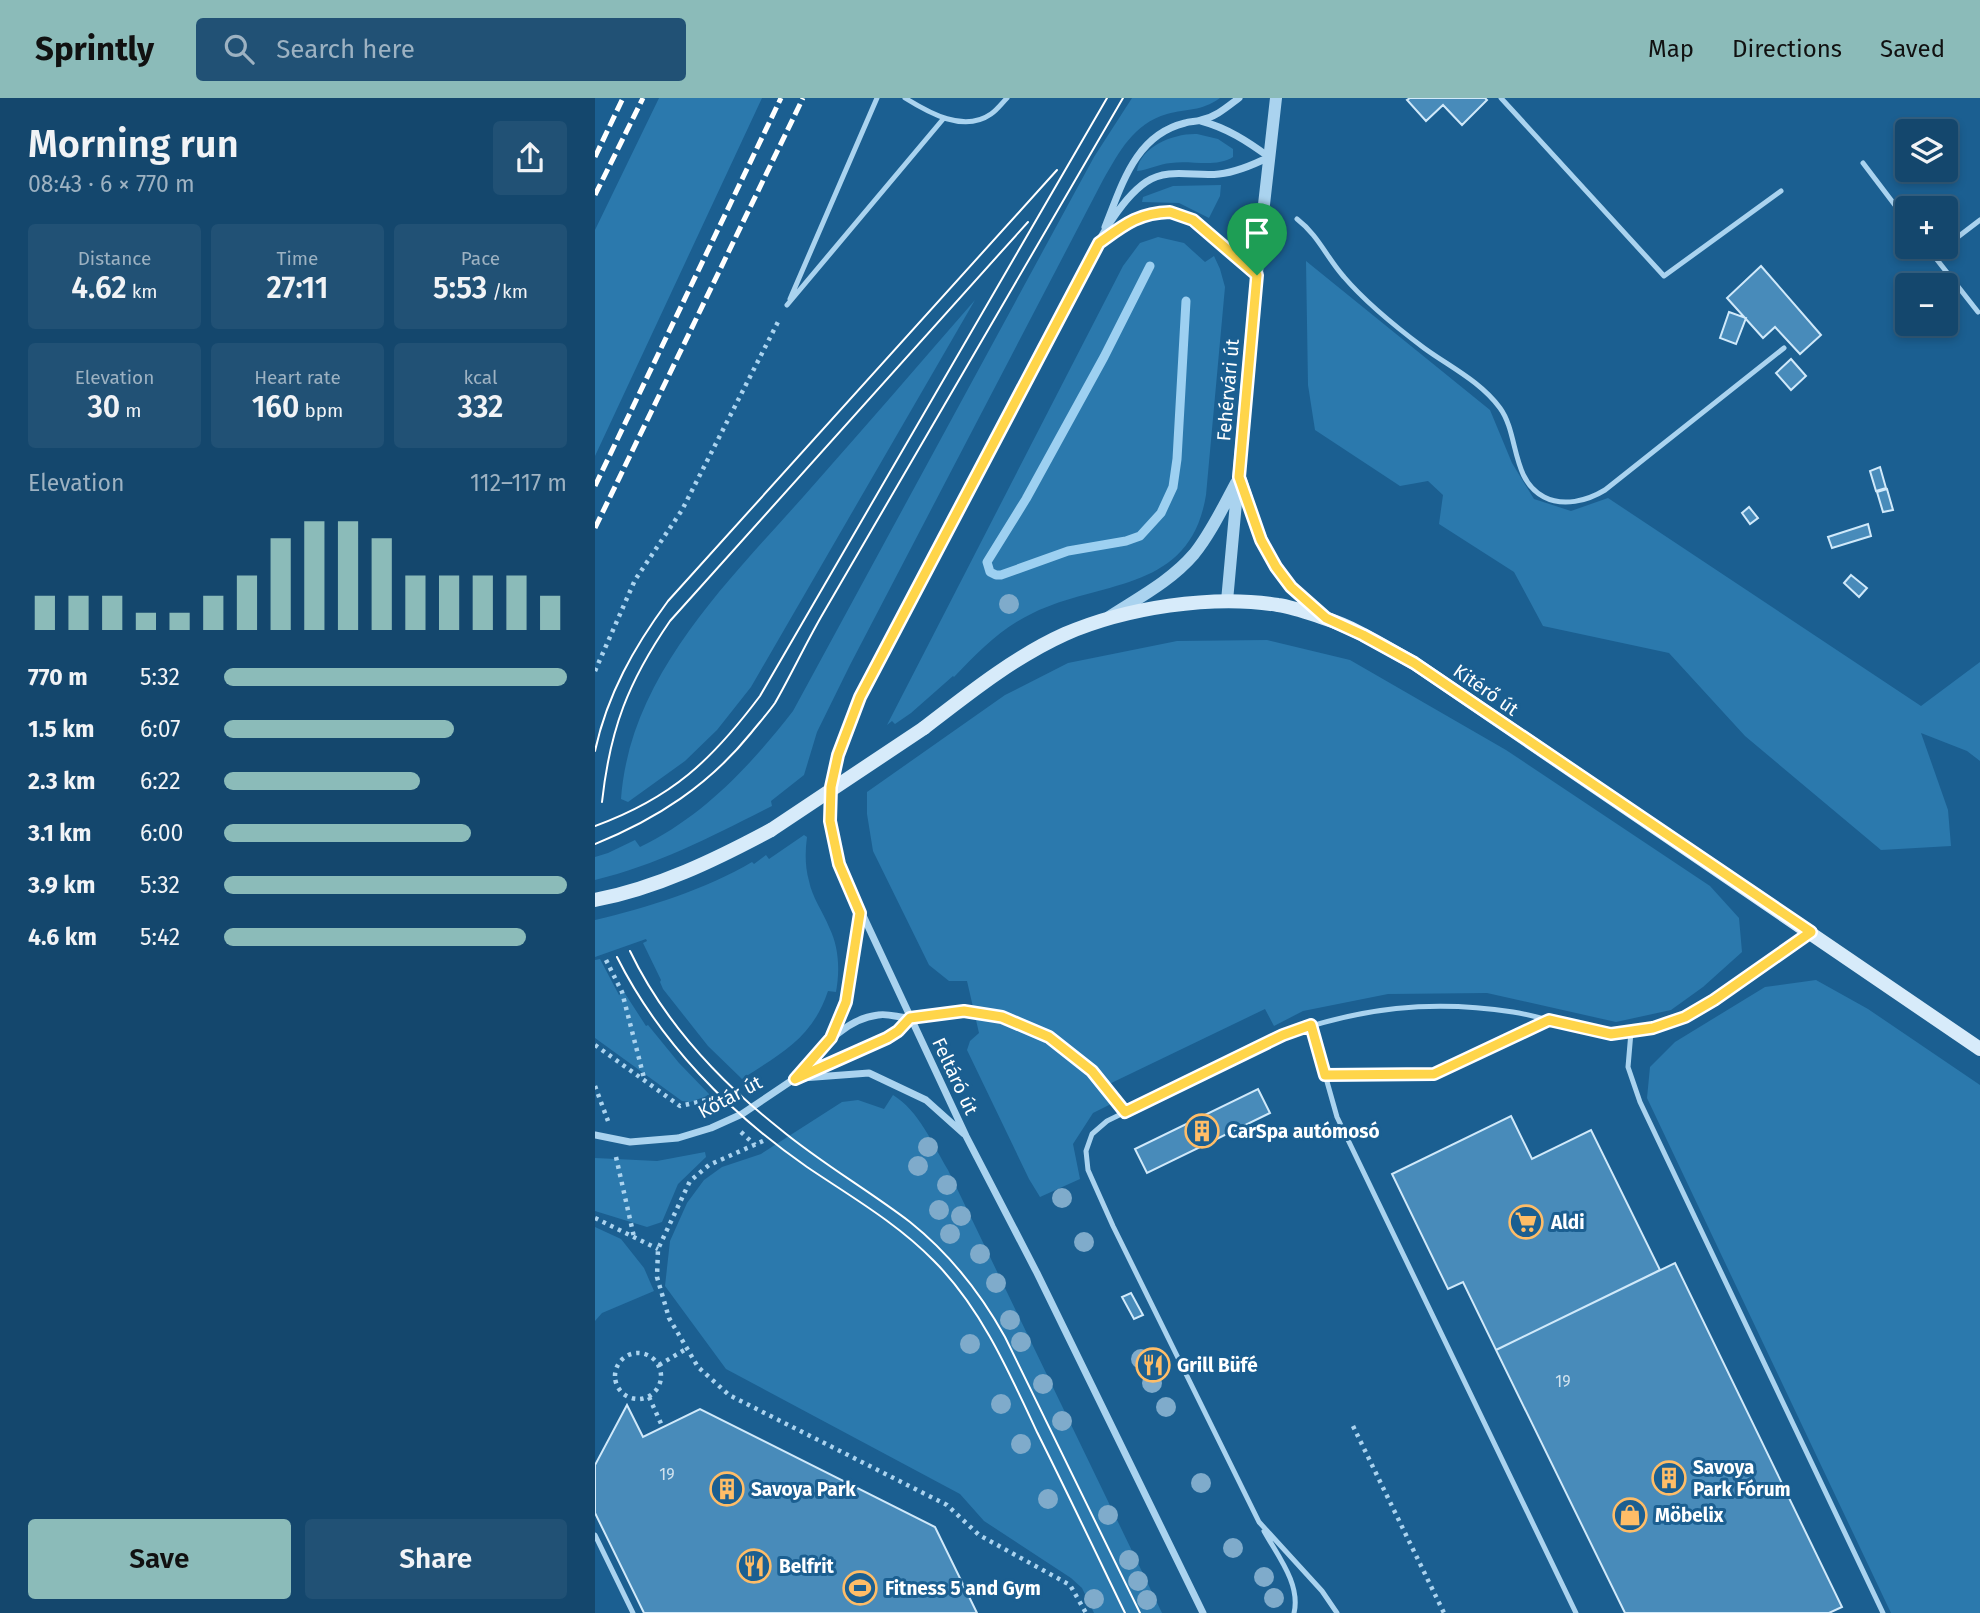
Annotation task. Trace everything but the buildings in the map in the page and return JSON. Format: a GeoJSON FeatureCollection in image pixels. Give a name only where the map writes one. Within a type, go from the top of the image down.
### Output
{"type":"FeatureCollection","features":[{"type":"Feature","properties":{"kind":"main road","name":"Kitérő út"},"geometry":{"type":"LineString","coordinates":[[595,900],[666,879],[716,860],[771,830],[924,729],[1022,657],[1064,635],[1107,618],[1180,605],[1227,601],[1278,605],[1326,618],[1414,663],[1980,1049]]}},
{"type":"Feature","properties":{"kind":"street","name":"Feltáró út"},"geometry":{"type":"LineString","coordinates":[[1099,243],[1129,167],[1145,145],[1162,132],[1185,122],[1201,121],[1215,116],[1239,98]]}},
{"type":"Feature","properties":{"kind":"street","name":"Fehérvári út"},"geometry":{"type":"LineString","coordinates":[[1227,601],[1276,98]]}},
{"type":"Feature","properties":{"kind":"street"},"geometry":{"type":"LineString","coordinates":[[1201,121],[1221,126],[1238,135],[1269,157]]}},
{"type":"Feature","properties":{"kind":"street","name":"Feltáró út"},"geometry":{"type":"LineString","coordinates":[[1203,1613],[1054,1306],[966,1136],[860,913],[839,864],[830,821],[831,787],[838,755],[860,697],[1099,243],[1130,193],[1150,179],[1169,173],[1233,172],[1269,157]]}},
{"type":"Feature","properties":{"kind":"street","name":"Feltáró út"},"geometry":{"type":"LineString","coordinates":[[1099,243],[1133,219],[1151,213],[1170,212],[1193,220],[1257,275]]}},
{"type":"Feature","properties":{"kind":"street"},"geometry":{"type":"LineString","coordinates":[[1107,618],[1173,575],[1193,555],[1209,533],[1239,477]]}},
{"type":"Feature","properties":{"kind":"street"},"geometry":{"type":"LineString","coordinates":[[1239,477],[1261,540],[1276,567],[1291,587],[1326,618]]}},
{"type":"Feature","properties":{"kind":"street","name":"Kőtár út"},"geometry":{"type":"LineString","coordinates":[[831,1038],[846,1002],[860,913]]}},
{"type":"Feature","properties":{"kind":"street"},"geometry":{"type":"LineString","coordinates":[[910,1018],[964,1011]]}},
{"type":"Feature","properties":{"kind":"street","name":"Kőtár út"},"geometry":{"type":"LineString","coordinates":[[795,1079],[831,1038],[859,1021],[876,1015],[891,1014],[910,1018]]}},
{"type":"Feature","properties":{"kind":"street","name":"Kőtár út"},"geometry":{"type":"LineString","coordinates":[[595,1135],[630,1142],[678,1138],[711,1128],[742,1114],[795,1079],[887,1038],[910,1018]]}},
{"type":"Feature","properties":{"kind":"street","name":"Kőtár út"},"geometry":{"type":"LineString","coordinates":[[795,1079],[869,1073],[926,1100],[966,1136]]}},
{"type":"Feature","properties":{"kind":"lane"},"geometry":{"type":"LineString","coordinates":[[787,305],[877,98]]}},
{"type":"Feature","properties":{"kind":"lane"},"geometry":{"type":"LineString","coordinates":[[905,98],[944,118],[969,124],[991,114],[1007,98]]}},
{"type":"Feature","properties":{"kind":"lane"},"geometry":{"type":"LineString","coordinates":[[1501,98],[1664,276],[1781,191]]}},
{"type":"Feature","properties":{"kind":"lane"},"geometry":{"type":"LineString","coordinates":[[787,305],[944,118]]}},
{"type":"Feature","properties":{"kind":"lane"},"geometry":{"type":"LineString","coordinates":[[1863,163],[1895,205]]}},
{"type":"Feature","properties":{"kind":"lane"},"geometry":{"type":"LineString","coordinates":[[1297,219],[1312,230],[1343,276],[1369,302],[1404,333],[1468,377],[1489,396],[1509,425],[1514,451],[1526,480],[1535,491],[1555,501],[1583,500],[1605,490],[1784,348]]}},
{"type":"Feature","properties":{"kind":"lane"},"geometry":{"type":"LineString","coordinates":[[1958,237],[1980,220]]}},
{"type":"Feature","properties":{"kind":"lane"},"geometry":{"type":"LineString","coordinates":[[1936,259],[1978,312]]}},
{"type":"Feature","properties":{"kind":"lane"},"geometry":{"type":"LineString","coordinates":[[1294,1613],[1297,1600],[1291,1579],[1259,1522],[1088,1170],[1086,1151],[1093,1134],[1107,1121],[1283,1035],[1376,1009],[1450,1004],[1515,1012],[1611,1034],[1631,1032],[1685,1017],[1714,1000],[1811,932]]}},
{"type":"Feature","properties":{"kind":"lane"},"geometry":{"type":"LineString","coordinates":[[1325,1075],[1434,1074],[1549,1020]]}},
{"type":"Feature","properties":{"kind":"lane"},"geometry":{"type":"LineString","coordinates":[[1311,1025],[1337,1117],[1576,1613]]}},
{"type":"Feature","properties":{"kind":"lane"},"geometry":{"type":"LineString","coordinates":[[1631,1032],[1628,1067],[1640,1102],[1883,1613]]}},
{"type":"Feature","properties":{"kind":"lane"},"geometry":{"type":"LineString","coordinates":[[1259,1522],[1322,1591],[1337,1613]]}},
{"type":"Feature","properties":{"kind":"lane"},"geometry":{"type":"LineString","coordinates":[[595,1535],[633,1613]]}},
{"type":"Feature","properties":{"kind":"path"},"geometry":{"type":"LineString","coordinates":[[595,671],[635,580],[682,510],[787,305]]}},
{"type":"Feature","properties":{"kind":"path"},"geometry":{"type":"LineString","coordinates":[[606,960],[622,992],[644,1080]]}},
{"type":"Feature","properties":{"kind":"path"},"geometry":{"type":"LineString","coordinates":[[964,1011],[1002,1017],[1049,1037],[1092,1071],[1125,1112]]}},
{"type":"Feature","properties":{"kind":"path"},"geometry":{"type":"LineString","coordinates":[[595,1045],[680,1107],[707,1100]]}},
{"type":"Feature","properties":{"kind":"path"},"geometry":{"type":"LineString","coordinates":[[595,1086],[605,1110],[634,1237]]}},
{"type":"Feature","properties":{"kind":"path"},"geometry":{"type":"LineString","coordinates":[[764,1141],[709,1165],[691,1181],[658,1249],[657,1277],[669,1318],[698,1367],[729,1395],[947,1506],[979,1535],[1070,1586],[1086,1613]]}},
{"type":"Feature","properties":{"kind":"path"},"geometry":{"type":"LineString","coordinates":[[595,1218],[658,1249]]}},
{"type":"Feature","properties":{"kind":"path"},"geometry":{"type":"LineString","coordinates":[[659,1366],[686,1349]]}},
{"type":"Feature","properties":{"kind":"path"},"geometry":{"type":"LineString","coordinates":[[636,1353],[653,1358],[659,1366],[660,1384],[649,1397],[630,1399],[622,1394],[614,1378],[615,1369],[627,1355],[636,1353]]}},
{"type":"Feature","properties":{"kind":"path"},"geometry":{"type":"LineString","coordinates":[[649,1397],[663,1428]]}},
{"type":"Feature","properties":{"kind":"path"},"geometry":{"type":"LineString","coordinates":[[1353,1426],[1444,1613]]}},
{"type":"Feature","properties":{"kind":"shaded area"},"geometry":{"type":"Polygon","coordinates":[[[659,98],[762,98],[595,456],[595,230],[659,98]]]}},
{"type":"Feature","properties":{"kind":"shaded area"},"geometry":{"type":"Polygon","coordinates":[[[1132,98],[1220,98],[1200,108],[1167,114],[1145,124],[1115,159],[850,665],[817,732],[804,775],[771,801],[772,806],[729,828],[664,858],[595,880],[595,857],[635,840],[640,847],[685,820],[743,770],[793,711],[1094,157],[1132,98]]]}},
{"type":"Feature","properties":{"kind":"shaded area"},"geometry":{"type":"Polygon","coordinates":[[[1197,134],[1218,139],[1233,149],[1233,157],[1211,163],[1171,163],[1137,171],[1145,155],[1160,143],[1179,136],[1197,134]]]}},
{"type":"Feature","properties":{"kind":"shaded area"},"geometry":{"type":"Polygon","coordinates":[[[1221,185],[1220,196],[1209,218],[1179,203],[1142,202],[1143,197],[1173,186],[1221,185]]]}},
{"type":"Feature","properties":{"kind":"shaded area"},"geometry":{"type":"Polygon","coordinates":[[[1158,237],[1184,243],[1205,262],[1214,256],[1225,287],[1206,495],[1197,527],[1182,550],[1163,566],[1140,578],[1060,602],[1011,626],[990,641],[954,677],[911,713],[895,724],[892,721],[887,725],[1123,266],[1140,243],[1158,237]]]}},
{"type":"Feature","properties":{"kind":"shaded area"},"geometry":{"type":"Polygon","coordinates":[[[1306,261],[1490,410],[1512,463],[1534,499],[1571,511],[1608,498],[1921,706],[1980,662],[1980,761],[1967,751],[1921,733],[1948,810],[1951,846],[1881,850],[1745,736],[1669,653],[1543,626],[1514,572],[1439,524],[1443,495],[1428,481],[1400,486],[1315,430],[1308,385],[1306,261]]]}},
{"type":"Feature","properties":{"kind":"shaded area"},"geometry":{"type":"Polygon","coordinates":[[[975,300],[751,687],[717,730],[685,761],[628,802],[621,799],[629,753],[643,710],[664,669],[690,630],[749,557],[975,300]]]}},
{"type":"Feature","properties":{"kind":"shaded area"},"geometry":{"type":"Polygon","coordinates":[[[1267,640],[1350,660],[1506,750],[1710,886],[1739,918],[1742,952],[1703,987],[1671,1010],[1616,1022],[1487,993],[1388,994],[1303,1011],[1274,1026],[1265,1009],[1103,1087],[1111,1104],[1093,1113],[1073,1144],[1080,1179],[1040,1197],[967,1050],[970,1041],[979,1033],[967,981],[949,981],[929,965],[873,851],[867,814],[867,792],[1005,695],[1068,663],[1177,641],[1267,640]]]}},
{"type":"Feature","properties":{"kind":"shaded area"},"geometry":{"type":"Polygon","coordinates":[[[804,835],[807,837],[806,865],[810,887],[837,951],[836,992],[828,991],[813,1021],[794,1043],[742,1079],[708,1046],[663,989],[643,943],[646,939],[595,957],[595,920],[635,910],[696,889],[752,862],[754,864],[766,855],[769,859],[804,835]]]}},
{"type":"Feature","properties":{"kind":"shaded area"},"geometry":{"type":"Polygon","coordinates":[[[600,959],[619,995],[624,992],[646,1026],[648,1025],[710,1095],[690,1102],[682,1101],[595,1038],[595,960],[600,959]]]}},
{"type":"Feature","properties":{"kind":"shaded area"},"geometry":{"type":"Polygon","coordinates":[[[1816,980],[1868,1009],[1980,1085],[1980,1613],[1891,1613],[1647,1098],[1650,1067],[1675,1042],[1765,987],[1816,980]]]}},
{"type":"Feature","properties":{"kind":"shaded area"},"geometry":{"type":"Polygon","coordinates":[[[893,1095],[918,1119],[948,1170],[1162,1613],[1094,1613],[1082,1588],[1071,1578],[984,1521],[960,1494],[726,1369],[665,1286],[670,1241],[687,1203],[704,1180],[722,1167],[761,1154],[842,1102],[858,1100],[884,1109],[893,1095]]]}},
{"type":"Feature","properties":{"kind":"shaded area"},"geometry":{"type":"Polygon","coordinates":[[[705,1152],[706,1157],[678,1184],[662,1222],[647,1227],[595,1211],[595,1158],[657,1161],[705,1152]]]}},
{"type":"Feature","properties":{"kind":"shaded area"},"geometry":{"type":"Polygon","coordinates":[[[595,1227],[621,1239],[644,1268],[654,1291],[602,1313],[595,1321],[595,1227]]]}},
{"type":"Feature","properties":{"kind":"waterway"},"geometry":{"type":"LineString","coordinates":[[1150,266],[1104,357],[1026,499],[987,562],[990,572],[1001,575],[1068,551],[1126,541],[1140,536],[1161,513],[1173,487],[1177,459],[1186,301]]}},
{"type":"Feature","properties":{"kind":"tram line"},"geometry":{"type":"LineString","coordinates":[[595,826],[647,803],[688,775],[725,739],[760,696],[1107,98]]}},
{"type":"Feature","properties":{"kind":"tram line"},"geometry":{"type":"LineString","coordinates":[[595,844],[640,823],[681,799],[735,752],[775,703],[821,617],[1123,98]]}},
{"type":"Feature","properties":{"kind":"tram line"},"geometry":{"type":"LineString","coordinates":[[595,751],[607,710],[623,672],[668,601],[1057,170]]}},
{"type":"Feature","properties":{"kind":"tram line"},"geometry":{"type":"LineString","coordinates":[[602,802],[610,751],[623,707],[655,643],[670,621],[1028,222]]}},
{"type":"Feature","properties":{"kind":"tram line"},"geometry":{"type":"LineString","coordinates":[[630,951],[659,1002],[714,1070],[796,1141],[910,1222],[938,1247],[975,1289],[1005,1337],[1140,1613]]}},
{"type":"Feature","properties":{"kind":"tram line"},"geometry":{"type":"LineString","coordinates":[[617,957],[653,1018],[724,1099],[778,1146],[905,1234],[951,1279],[993,1342],[1125,1613]]}},
{"type":"Feature","properties":{"kind":"railway"},"geometry":{"type":"LineString","coordinates":[[595,157],[623,98]]}},
{"type":"Feature","properties":{"kind":"railway"},"geometry":{"type":"LineString","coordinates":[[595,195],[643,98]]}},
{"type":"Feature","properties":{"kind":"railway"},"geometry":{"type":"LineString","coordinates":[[595,486],[781,98]]}},
{"type":"Feature","properties":{"kind":"railway"},"geometry":{"type":"LineString","coordinates":[[595,528],[803,98]]}},
{"type":"Feature","properties":{"kind":"place","name":"CarSpa autómosó"},"geometry":{"type":"Point","coordinates":[1202,1131]}},
{"type":"Feature","properties":{"kind":"place","name":"Aldi"},"geometry":{"type":"Point","coordinates":[1526,1222]}},
{"type":"Feature","properties":{"kind":"place","name":"Grill Büfé"},"geometry":{"type":"Point","coordinates":[1153,1365]}},
{"type":"Feature","properties":{"kind":"place","name":"Savoya Park Fórum"},"geometry":{"type":"Point","coordinates":[1669,1478]}},
{"type":"Feature","properties":{"kind":"place","name":"Savoya Park"},"geometry":{"type":"Point","coordinates":[727,1489]}},
{"type":"Feature","properties":{"kind":"place","name":"Möbelix"},"geometry":{"type":"Point","coordinates":[1630,1515]}},
{"type":"Feature","properties":{"kind":"place","name":"Belfrit"},"geometry":{"type":"Point","coordinates":[754,1566]}},
{"type":"Feature","properties":{"kind":"place","name":"Fitness 5 and Gym"},"geometry":{"type":"Point","coordinates":[860,1588]}},
{"type":"Feature","properties":{"kind":"route"},"geometry":{"type":"LineString","coordinates":[[1170,212],[1193,220],[1257,275],[1239,477],[1261,540],[1291,587],[1326,618],[1414,663],[1811,932],[1714,1000],[1685,1017],[1653,1028],[1611,1034],[1549,1020],[1434,1074],[1325,1075],[1311,1025],[1283,1035],[1125,1112],[1092,1071],[1049,1037],[1002,1017],[964,1011],[910,1018],[887,1038],[795,1079],[831,1038],[846,1002],[860,913],[839,864],[830,821],[831,787],[838,755],[860,697],[1099,243],[1133,219],[1151,213],[1170,212]]}}]}
